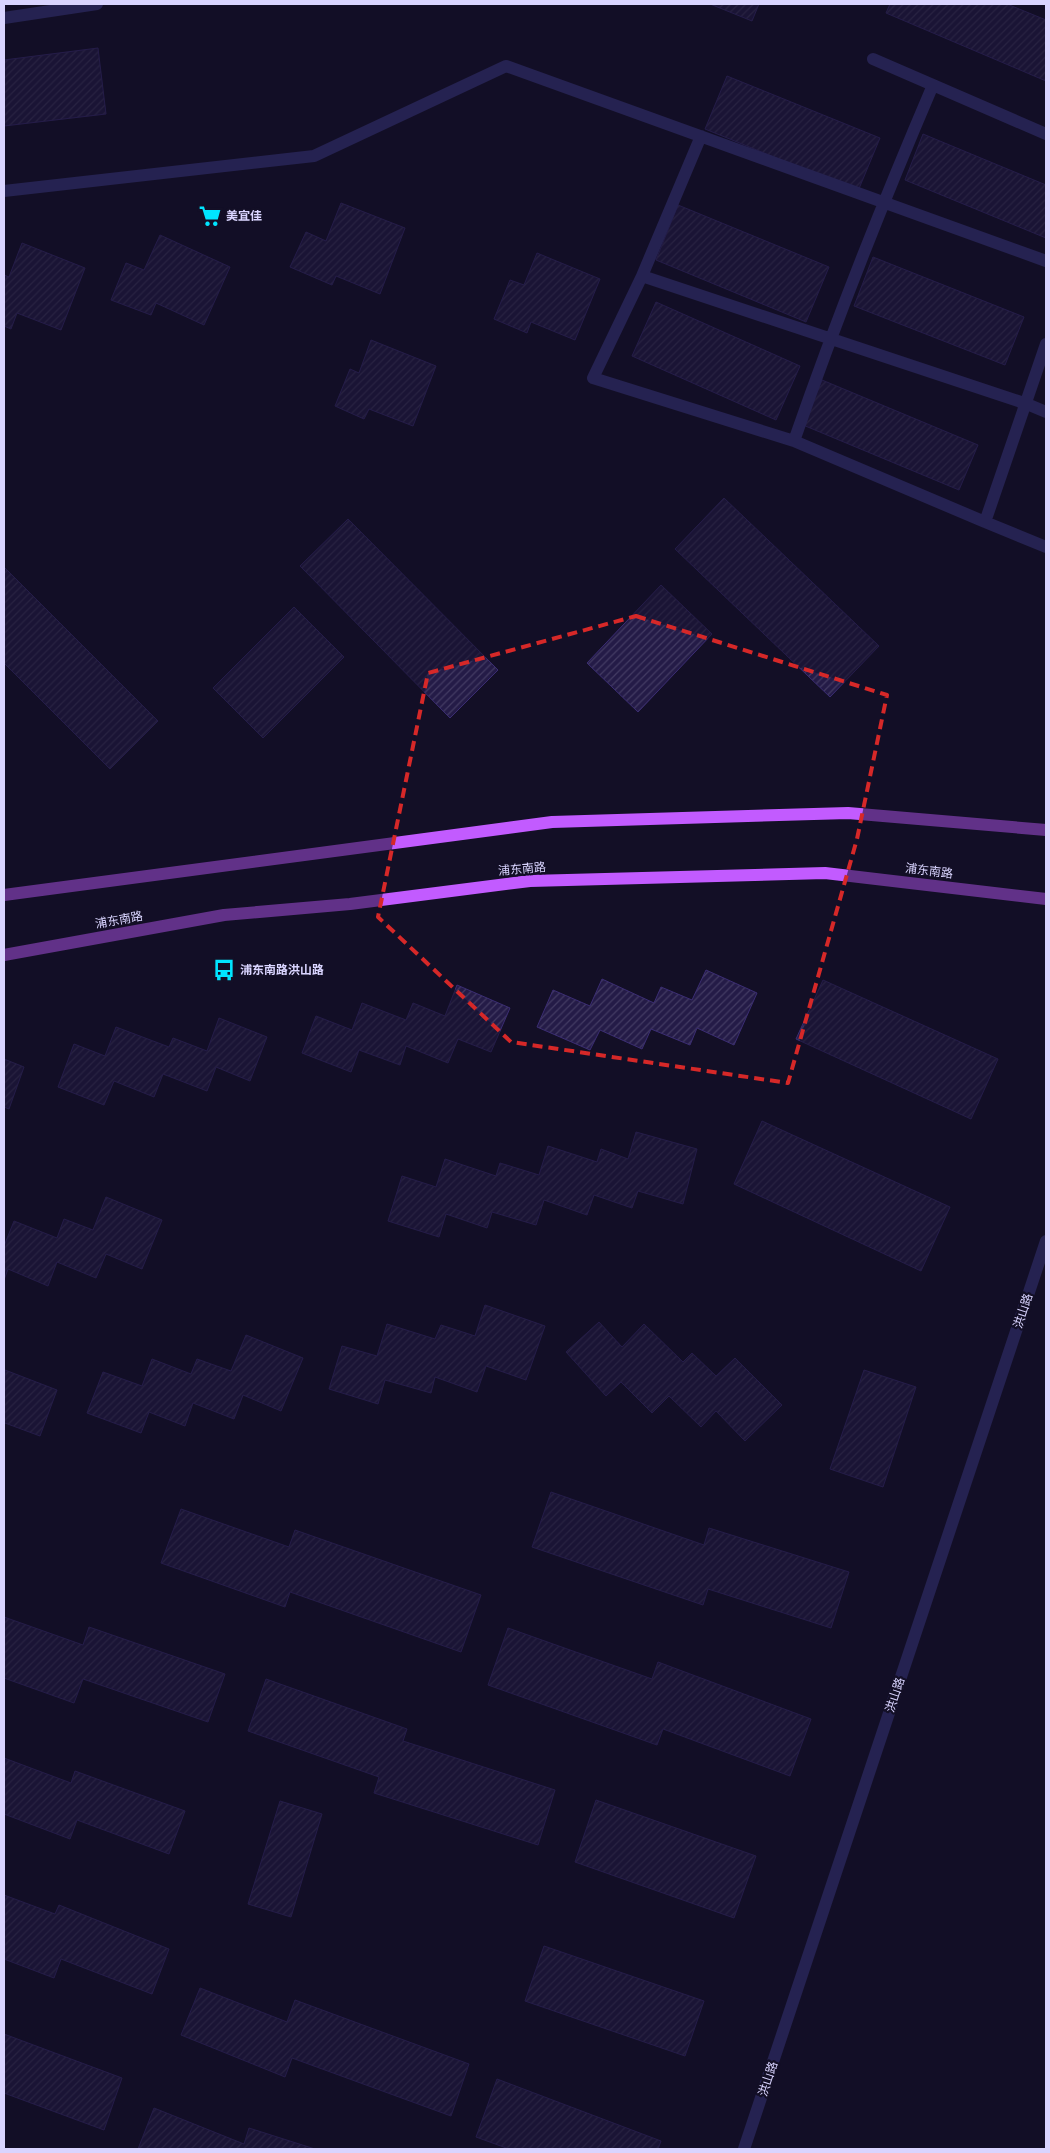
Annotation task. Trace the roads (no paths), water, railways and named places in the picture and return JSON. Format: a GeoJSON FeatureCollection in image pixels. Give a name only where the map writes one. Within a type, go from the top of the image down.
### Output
{"type":"FeatureCollection","features":[{"type":"Feature","properties":{"kind":"main road"},"geometry":{"type":"LineString","coordinates":[[4,895],[552,822],[848,813],[1046,830]]}},
{"type":"Feature","properties":{"kind":"main road","name":"浦东南路"},"geometry":{"type":"LineString","coordinates":[[4,955],[224,915],[350,904],[530,881],[825,873],[1046,900]]}},
{"type":"Feature","properties":{"kind":"street"},"geometry":{"type":"LineString","coordinates":[[4,18],[97,4]]}},
{"type":"Feature","properties":{"kind":"street"},"geometry":{"type":"LineString","coordinates":[[873,59],[1046,134]]}},
{"type":"Feature","properties":{"kind":"street"},"geometry":{"type":"LineString","coordinates":[[4,191],[314,156],[506,66],[1046,261]]}},
{"type":"Feature","properties":{"kind":"street"},"geometry":{"type":"LineString","coordinates":[[794,441],[829,339],[932,85]]}},
{"type":"Feature","properties":{"kind":"street"},"geometry":{"type":"LineString","coordinates":[[701,136],[642,276],[593,378],[794,441],[1046,547]]}},
{"type":"Feature","properties":{"kind":"street"},"geometry":{"type":"LineString","coordinates":[[642,276],[1046,412]]}},
{"type":"Feature","properties":{"kind":"street"},"geometry":{"type":"LineString","coordinates":[[985,522],[1046,344]]}},
{"type":"Feature","properties":{"kind":"street","name":"洪山路"},"geometry":{"type":"LineString","coordinates":[[744,2149],[1046,1241]]}},
{"type":"Feature","properties":{"kind":"place","name":"美宜佳"},"geometry":{"type":"Point","coordinates":[210,216]}},
{"type":"Feature","properties":{"kind":"place","name":"浦东南路洪山路"},"geometry":{"type":"Point","coordinates":[224,970]}}]}
